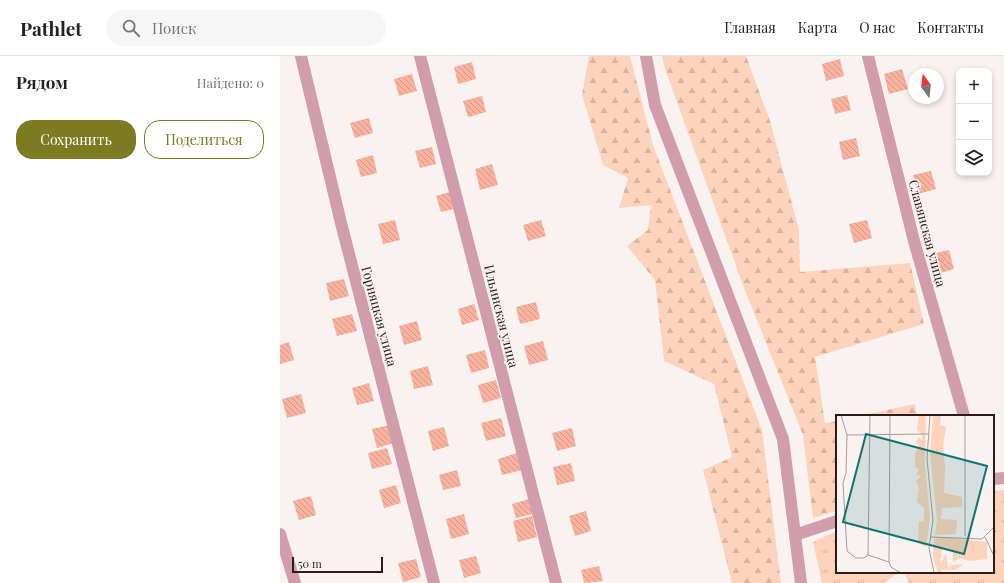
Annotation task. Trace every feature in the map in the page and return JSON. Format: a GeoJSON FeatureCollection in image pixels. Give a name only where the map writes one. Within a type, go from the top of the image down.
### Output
{"type":"FeatureCollection","features":[{"type":"Feature","properties":{"kind":"street","name":"Горняцкая улица"},"geometry":{"type":"LineString","coordinates":[[301,56],[341,223],[434,583]]}},
{"type":"Feature","properties":{"kind":"street","name":"Ильинская улица"},"geometry":{"type":"LineString","coordinates":[[420,56],[556,583]]}},
{"type":"Feature","properties":{"kind":"street"},"geometry":{"type":"LineString","coordinates":[[646,56],[655,105],[783,438],[802,583]]}},
{"type":"Feature","properties":{"kind":"street","name":"Славянская улица"},"geometry":{"type":"LineString","coordinates":[[868,56],[914,241],[964,415]]}},
{"type":"Feature","properties":{"kind":"street"},"geometry":{"type":"LineString","coordinates":[[994,480],[1004,478]]}},
{"type":"Feature","properties":{"kind":"street"},"geometry":{"type":"LineString","coordinates":[[795,535],[836,521]]}},
{"type":"Feature","properties":{"kind":"street"},"geometry":{"type":"LineString","coordinates":[[280,534],[295,583]]}},
{"type":"Feature","properties":{"kind":"green space"},"geometry":{"type":"Polygon","coordinates":[[[589,56],[630,56],[653,145],[762,430],[781,583],[732,583],[703,470],[732,457],[714,384],[664,361],[655,280],[627,246],[648,230],[651,205],[619,208],[628,178],[603,165],[582,95],[589,56]]]}},
{"type":"Feature","properties":{"kind":"green space"},"geometry":{"type":"Polygon","coordinates":[[[662,56],[746,56],[770,121],[799,230],[800,272],[910,263],[924,324],[815,357],[825,423],[836,421],[836,511],[813,518],[803,435],[744,288],[665,69],[662,56]]]}},
{"type":"Feature","properties":{"kind":"green space"},"geometry":{"type":"Polygon","coordinates":[[[915,404],[917,415],[864,415],[915,404]]]}},
{"type":"Feature","properties":{"kind":"green space"},"geometry":{"type":"Polygon","coordinates":[[[1004,490],[1004,583],[909,583],[904,573],[994,573],[994,491],[1004,490]]]}},
{"type":"Feature","properties":{"kind":"green space"},"geometry":{"type":"Polygon","coordinates":[[[836,531],[836,573],[898,573],[884,583],[822,583],[813,542],[836,531]]]}},
{"type":"Feature","properties":{"kind":"building"},"geometry":{"type":"Polygon","coordinates":[[[840,59],[844,76],[826,81],[822,64],[840,59]]]}},
{"type":"Feature","properties":{"kind":"building"},"geometry":{"type":"Polygon","coordinates":[[[472,62],[476,79],[458,84],[454,67],[472,62]]]}},
{"type":"Feature","properties":{"kind":"building"},"geometry":{"type":"Polygon","coordinates":[[[902,69],[908,89],[889,94],[884,74],[902,69]]]}},
{"type":"Feature","properties":{"kind":"building"},"geometry":{"type":"Polygon","coordinates":[[[412,74],[417,91],[399,96],[394,79],[412,74]]]}},
{"type":"Feature","properties":{"kind":"building"},"geometry":{"type":"Polygon","coordinates":[[[847,95],[851,110],[835,114],[831,99],[847,95]]]}},
{"type":"Feature","properties":{"kind":"building"},"geometry":{"type":"Polygon","coordinates":[[[482,96],[486,112],[468,117],[463,101],[482,96]]]}},
{"type":"Feature","properties":{"kind":"building"},"geometry":{"type":"Polygon","coordinates":[[[369,118],[373,133],[355,138],[350,123],[369,118]]]}},
{"type":"Feature","properties":{"kind":"building"},"geometry":{"type":"Polygon","coordinates":[[[856,138],[860,156],[843,160],[839,142],[856,138]]]}},
{"type":"Feature","properties":{"kind":"building"},"geometry":{"type":"Polygon","coordinates":[[[432,147],[436,164],[420,168],[415,151],[432,147]]]}},
{"type":"Feature","properties":{"kind":"building"},"geometry":{"type":"Polygon","coordinates":[[[373,155],[377,173],[361,177],[356,160],[373,155]]]}},
{"type":"Feature","properties":{"kind":"building"},"geometry":{"type":"Polygon","coordinates":[[[492,164],[498,185],[480,190],[475,169],[492,164]]]}},
{"type":"Feature","properties":{"kind":"building"},"geometry":{"type":"Polygon","coordinates":[[[931,171],[936,189],[918,194],[913,175],[931,171]]]}},
{"type":"Feature","properties":{"kind":"building"},"geometry":{"type":"Polygon","coordinates":[[[453,191],[458,208],[441,212],[436,196],[453,191]]]}},
{"type":"Feature","properties":{"kind":"building"},"geometry":{"type":"Polygon","coordinates":[[[395,220],[400,240],[383,244],[378,224],[395,220]]]}},
{"type":"Feature","properties":{"kind":"building"},"geometry":{"type":"Polygon","coordinates":[[[541,220],[546,236],[528,241],[523,225],[541,220]]]}},
{"type":"Feature","properties":{"kind":"building"},"geometry":{"type":"Polygon","coordinates":[[[867,220],[872,238],[854,243],[849,224],[867,220]]]}},
{"type":"Feature","properties":{"kind":"building"},"geometry":{"type":"Polygon","coordinates":[[[949,250],[954,269],[937,274],[932,254],[949,250]]]}},
{"type":"Feature","properties":{"kind":"building"},"geometry":{"type":"Polygon","coordinates":[[[344,279],[349,296],[330,301],[326,283],[344,279]]]}},
{"type":"Feature","properties":{"kind":"building"},"geometry":{"type":"Polygon","coordinates":[[[536,302],[540,319],[520,324],[516,307],[536,302]]]}},
{"type":"Feature","properties":{"kind":"building"},"geometry":{"type":"Polygon","coordinates":[[[474,304],[479,320],[462,325],[458,309],[474,304]]]}},
{"type":"Feature","properties":{"kind":"building"},"geometry":{"type":"Polygon","coordinates":[[[352,314],[357,331],[337,336],[332,319],[352,314]]]}},
{"type":"Feature","properties":{"kind":"building"},"geometry":{"type":"Polygon","coordinates":[[[417,321],[422,340],[404,345],[399,326],[417,321]]]}},
{"type":"Feature","properties":{"kind":"building"},"geometry":{"type":"Polygon","coordinates":[[[543,341],[548,360],[529,365],[524,346],[543,341]]]}},
{"type":"Feature","properties":{"kind":"building"},"geometry":{"type":"Polygon","coordinates":[[[289,342],[294,360],[280,364],[280,345],[289,342]]]}},
{"type":"Feature","properties":{"kind":"building"},"geometry":{"type":"Polygon","coordinates":[[[485,350],[489,368],[471,373],[466,355],[485,350]]]}},
{"type":"Feature","properties":{"kind":"building"},"geometry":{"type":"Polygon","coordinates":[[[428,366],[433,385],[414,389],[410,371],[428,366]]]}},
{"type":"Feature","properties":{"kind":"building"},"geometry":{"type":"Polygon","coordinates":[[[496,380],[501,398],[483,403],[478,385],[496,380]]]}},
{"type":"Feature","properties":{"kind":"building"},"geometry":{"type":"Polygon","coordinates":[[[369,383],[374,401],[357,405],[352,388],[369,383]]]}},
{"type":"Feature","properties":{"kind":"building"},"geometry":{"type":"Polygon","coordinates":[[[301,394],[306,413],[287,418],[282,399],[301,394]]]}},
{"type":"Feature","properties":{"kind":"building"},"geometry":{"type":"Polygon","coordinates":[[[501,418],[506,436],[486,441],[481,423],[501,418]]]}},
{"type":"Feature","properties":{"kind":"building"},"geometry":{"type":"Polygon","coordinates":[[[390,425],[394,443],[377,448],[372,429],[390,425]]]}},
{"type":"Feature","properties":{"kind":"building"},"geometry":{"type":"Polygon","coordinates":[[[444,427],[449,446],[433,451],[428,431],[444,427]]]}},
{"type":"Feature","properties":{"kind":"building"},"geometry":{"type":"Polygon","coordinates":[[[572,428],[576,446],[557,451],[552,433],[572,428]]]}},
{"type":"Feature","properties":{"kind":"building"},"geometry":{"type":"Polygon","coordinates":[[[387,448],[392,464],[372,469],[368,453],[387,448]]]}},
{"type":"Feature","properties":{"kind":"building"},"geometry":{"type":"Polygon","coordinates":[[[517,453],[522,470],[502,475],[498,459],[517,453]]]}},
{"type":"Feature","properties":{"kind":"building"},"geometry":{"type":"Polygon","coordinates":[[[571,463],[575,481],[557,485],[553,467],[571,463]]]}},
{"type":"Feature","properties":{"kind":"building"},"geometry":{"type":"Polygon","coordinates":[[[457,470],[461,486],[443,490],[439,475],[457,470]]]}},
{"type":"Feature","properties":{"kind":"building"},"geometry":{"type":"Polygon","coordinates":[[[396,485],[401,503],[384,508],[379,490],[396,485]]]}},
{"type":"Feature","properties":{"kind":"building"},"geometry":{"type":"Polygon","coordinates":[[[311,496],[316,515],[299,520],[293,501],[311,496]]]}},
{"type":"Feature","properties":{"kind":"building"},"geometry":{"type":"Polygon","coordinates":[[[529,499],[533,514],[516,518],[512,504],[529,499]]]}},
{"type":"Feature","properties":{"kind":"building"},"geometry":{"type":"Polygon","coordinates":[[[586,511],[591,531],[575,536],[569,516],[586,511]]]}},
{"type":"Feature","properties":{"kind":"building"},"geometry":{"type":"Polygon","coordinates":[[[464,514],[469,534],[451,539],[446,519],[464,514]]]}},
{"type":"Feature","properties":{"kind":"building"},"geometry":{"type":"Polygon","coordinates":[[[532,516],[537,537],[518,542],[513,521],[532,516]]]}},
{"type":"Feature","properties":{"kind":"building"},"geometry":{"type":"Polygon","coordinates":[[[476,556],[481,573],[464,578],[459,560],[476,556]]]}},
{"type":"Feature","properties":{"kind":"building"},"geometry":{"type":"Polygon","coordinates":[[[416,559],[421,577],[403,582],[398,563],[416,559]]]}},
{"type":"Feature","properties":{"kind":"building"},"geometry":{"type":"Polygon","coordinates":[[[599,566],[603,581],[584,583],[581,570],[599,566]]]}}]}
